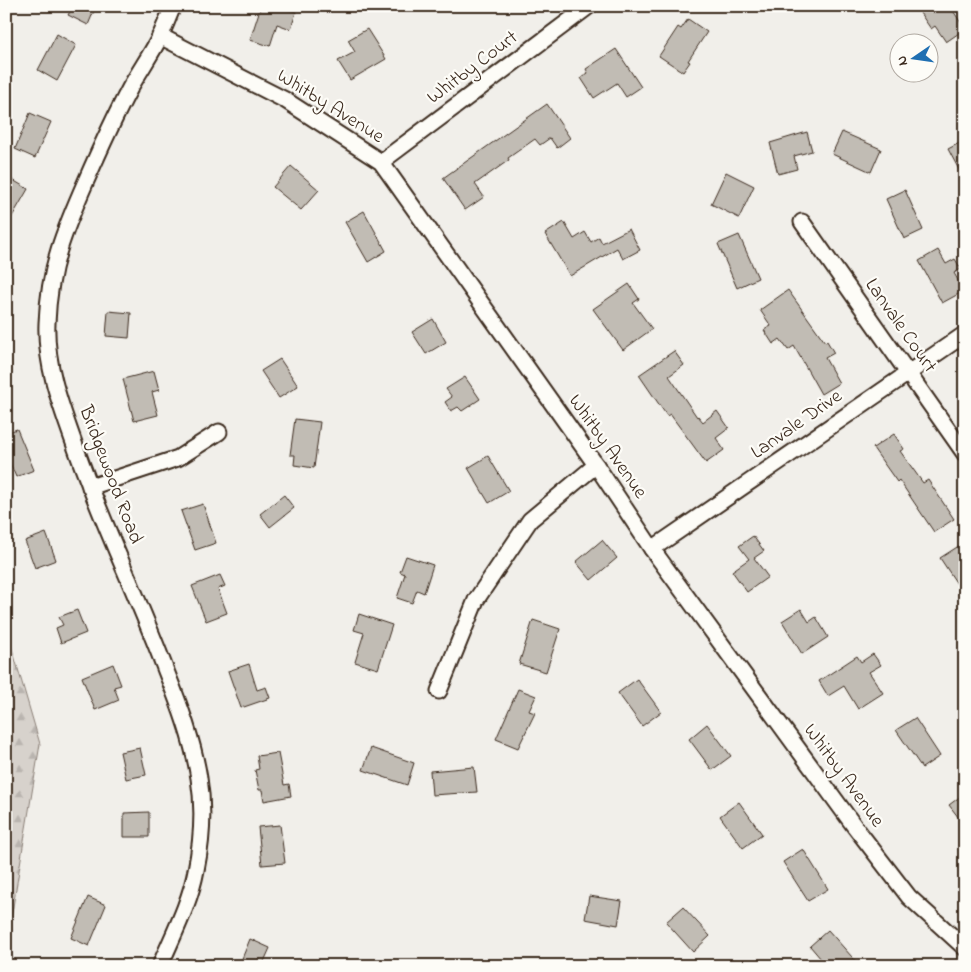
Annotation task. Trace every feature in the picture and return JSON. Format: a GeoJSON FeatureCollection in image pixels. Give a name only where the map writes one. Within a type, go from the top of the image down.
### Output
{"type":"FeatureCollection","features":[{"type":"Feature","properties":{"kind":"street","name":"Bridgewood Road"},"geometry":{"type":"LineString","coordinates":[[160,966],[188,899],[196,874],[202,814],[200,780],[194,748],[184,716],[90,487],[53,378],[48,352],[47,325],[49,292],[55,259],[63,234],[94,162],[130,88],[160,36],[173,6]]}},
{"type":"Feature","properties":{"kind":"street","name":"Whitby Court"},"geometry":{"type":"LineString","coordinates":[[381,162],[589,6]]}},
{"type":"Feature","properties":{"kind":"street","name":"Whitby Avenue"},"geometry":{"type":"LineString","coordinates":[[160,36],[285,100],[381,162],[596,465],[652,549],[860,835],[909,897],[965,948]]}},
{"type":"Feature","properties":{"kind":"street","name":"Lanvale Court"},"geometry":{"type":"LineString","coordinates":[[802,222],[965,454]]}},
{"type":"Feature","properties":{"kind":"street","name":"Lanvale Drive"},"geometry":{"type":"LineString","coordinates":[[652,549],[965,334]]}},
{"type":"Feature","properties":{"kind":"street"},"geometry":{"type":"LineString","coordinates":[[90,487],[178,458],[219,432]]}},
{"type":"Feature","properties":{"kind":"street"},"geometry":{"type":"LineString","coordinates":[[439,691],[476,600],[530,520],[596,465]]}},
{"type":"Feature","properties":{"kind":"green space"},"geometry":{"type":"Polygon","coordinates":[[[6,628],[40,744],[6,949],[6,628]]]}},
{"type":"Feature","properties":{"kind":"building"},"geometry":{"type":"Polygon","coordinates":[[[73,6],[96,6],[88,25],[68,15],[73,6]]]}},
{"type":"Feature","properties":{"kind":"building"},"geometry":{"type":"Polygon","coordinates":[[[261,6],[286,6],[285,9],[296,12],[291,29],[277,24],[270,46],[250,40],[261,6]]]}},
{"type":"Feature","properties":{"kind":"building"},"geometry":{"type":"Polygon","coordinates":[[[928,6],[950,6],[965,29],[946,42],[935,26],[931,29],[920,13],[928,6]]]}},
{"type":"Feature","properties":{"kind":"building"},"geometry":{"type":"Polygon","coordinates":[[[688,19],[707,32],[683,72],[659,56],[678,27],[681,29],[688,19]]]}},
{"type":"Feature","properties":{"kind":"building"},"geometry":{"type":"Polygon","coordinates":[[[367,29],[386,59],[350,80],[338,61],[355,52],[348,40],[367,29]]]}},
{"type":"Feature","properties":{"kind":"building"},"geometry":{"type":"Polygon","coordinates":[[[57,34],[76,45],[57,81],[38,70],[57,34]]]}},
{"type":"Feature","properties":{"kind":"building"},"geometry":{"type":"Polygon","coordinates":[[[616,49],[641,87],[626,97],[617,83],[594,98],[581,78],[588,73],[586,69],[616,49]]]}},
{"type":"Feature","properties":{"kind":"building"},"geometry":{"type":"Polygon","coordinates":[[[547,104],[570,138],[557,148],[550,138],[540,145],[535,139],[475,184],[484,197],[465,210],[443,178],[547,104]]]}},
{"type":"Feature","properties":{"kind":"building"},"geometry":{"type":"Polygon","coordinates":[[[30,113],[51,122],[35,158],[15,149],[30,113]]]}},
{"type":"Feature","properties":{"kind":"building"},"geometry":{"type":"Polygon","coordinates":[[[807,132],[812,151],[794,156],[797,169],[778,174],[770,143],[807,132]]]}},
{"type":"Feature","properties":{"kind":"building"},"geometry":{"type":"Polygon","coordinates":[[[842,132],[881,149],[871,172],[832,154],[842,132]]]}},
{"type":"Feature","properties":{"kind":"building"},"geometry":{"type":"Polygon","coordinates":[[[965,140],[965,181],[948,149],[965,140]]]}},
{"type":"Feature","properties":{"kind":"building"},"geometry":{"type":"Polygon","coordinates":[[[291,166],[319,190],[301,210],[273,187],[291,166]]]}},
{"type":"Feature","properties":{"kind":"building"},"geometry":{"type":"Polygon","coordinates":[[[726,172],[754,186],[739,218],[711,204],[726,172]]]}},
{"type":"Feature","properties":{"kind":"building"},"geometry":{"type":"Polygon","coordinates":[[[6,176],[28,189],[6,227],[6,176]]]}},
{"type":"Feature","properties":{"kind":"building"},"geometry":{"type":"Polygon","coordinates":[[[905,190],[923,230],[904,239],[886,199],[905,190]]]}},
{"type":"Feature","properties":{"kind":"building"},"geometry":{"type":"Polygon","coordinates":[[[364,211],[386,251],[368,262],[345,222],[364,211]]]}},
{"type":"Feature","properties":{"kind":"building"},"geometry":{"type":"Polygon","coordinates":[[[564,222],[574,239],[585,232],[591,242],[599,237],[602,243],[629,229],[640,250],[623,259],[617,248],[570,276],[545,234],[564,222]]]}},
{"type":"Feature","properties":{"kind":"building"},"geometry":{"type":"Polygon","coordinates":[[[739,235],[758,278],[737,288],[718,244],[739,235]]]}},
{"type":"Feature","properties":{"kind":"building"},"geometry":{"type":"Polygon","coordinates":[[[938,250],[946,264],[955,259],[961,269],[954,273],[964,291],[942,303],[919,261],[938,250]]]}},
{"type":"Feature","properties":{"kind":"building"},"geometry":{"type":"Polygon","coordinates":[[[629,284],[639,299],[633,303],[652,329],[623,350],[593,309],[629,284]]]}},
{"type":"Feature","properties":{"kind":"building"},"geometry":{"type":"Polygon","coordinates":[[[788,290],[834,353],[825,358],[839,383],[821,394],[794,346],[788,350],[780,339],[773,344],[764,330],[771,326],[760,310],[788,290]]]}},
{"type":"Feature","properties":{"kind":"building"},"geometry":{"type":"Polygon","coordinates":[[[108,311],[131,313],[129,338],[106,336],[108,311]]]}},
{"type":"Feature","properties":{"kind":"building"},"geometry":{"type":"Polygon","coordinates":[[[433,319],[446,342],[426,354],[412,332],[433,319]]]}},
{"type":"Feature","properties":{"kind":"building"},"geometry":{"type":"Polygon","coordinates":[[[674,351],[684,365],[669,376],[697,417],[703,422],[717,411],[729,428],[716,438],[724,450],[706,463],[670,414],[667,416],[639,375],[674,351]]]}},
{"type":"Feature","properties":{"kind":"building"},"geometry":{"type":"Polygon","coordinates":[[[280,359],[298,386],[279,398],[261,371],[280,359]]]}},
{"type":"Feature","properties":{"kind":"building"},"geometry":{"type":"Polygon","coordinates":[[[154,371],[159,390],[152,392],[158,415],[134,421],[123,379],[154,371]]]}},
{"type":"Feature","properties":{"kind":"building"},"geometry":{"type":"Polygon","coordinates":[[[465,377],[480,399],[462,411],[458,407],[451,411],[445,402],[452,397],[446,389],[465,377]]]}},
{"type":"Feature","properties":{"kind":"building"},"geometry":{"type":"Polygon","coordinates":[[[295,419],[320,422],[314,468],[294,465],[295,455],[290,455],[295,419]]]}},
{"type":"Feature","properties":{"kind":"building"},"geometry":{"type":"Polygon","coordinates":[[[17,429],[34,470],[16,477],[6,454],[6,433],[17,429]]]}},
{"type":"Feature","properties":{"kind":"building"},"geometry":{"type":"Polygon","coordinates":[[[894,434],[904,449],[900,451],[923,483],[928,480],[954,519],[934,532],[899,480],[897,482],[873,448],[894,434]]]}},
{"type":"Feature","properties":{"kind":"building"},"geometry":{"type":"Polygon","coordinates":[[[488,456],[509,491],[489,503],[468,468],[488,456]]]}},
{"type":"Feature","properties":{"kind":"building"},"geometry":{"type":"Polygon","coordinates":[[[284,495],[294,508],[270,527],[260,514],[284,495]]]}},
{"type":"Feature","properties":{"kind":"building"},"geometry":{"type":"Polygon","coordinates":[[[203,504],[216,543],[195,550],[181,511],[203,504]]]}},
{"type":"Feature","properties":{"kind":"building"},"geometry":{"type":"Polygon","coordinates":[[[46,533],[56,560],[35,568],[25,541],[46,533]]]}},
{"type":"Feature","properties":{"kind":"building"},"geometry":{"type":"Polygon","coordinates":[[[753,536],[764,551],[754,558],[768,577],[747,592],[732,571],[749,559],[739,546],[753,536]]]}},
{"type":"Feature","properties":{"kind":"building"},"geometry":{"type":"Polygon","coordinates":[[[602,540],[617,558],[591,580],[576,562],[602,540]]]}},
{"type":"Feature","properties":{"kind":"building"},"geometry":{"type":"Polygon","coordinates":[[[965,542],[965,596],[940,558],[965,542]]]}},
{"type":"Feature","properties":{"kind":"building"},"geometry":{"type":"Polygon","coordinates":[[[406,556],[433,565],[424,593],[417,590],[412,603],[397,598],[405,574],[400,572],[406,556]]]}},
{"type":"Feature","properties":{"kind":"building"},"geometry":{"type":"Polygon","coordinates":[[[220,575],[225,586],[218,589],[227,613],[206,621],[192,586],[220,575]]]}},
{"type":"Feature","properties":{"kind":"building"},"geometry":{"type":"Polygon","coordinates":[[[801,609],[809,622],[816,617],[828,637],[802,654],[782,621],[801,609]]]}},
{"type":"Feature","properties":{"kind":"building"},"geometry":{"type":"Polygon","coordinates":[[[77,610],[86,633],[61,643],[56,628],[63,625],[59,617],[77,610]]]}},
{"type":"Feature","properties":{"kind":"building"},"geometry":{"type":"Polygon","coordinates":[[[359,614],[392,625],[378,669],[355,662],[364,633],[354,630],[359,614]]]}},
{"type":"Feature","properties":{"kind":"building"},"geometry":{"type":"Polygon","coordinates":[[[533,620],[560,629],[546,672],[519,664],[533,620]]]}},
{"type":"Feature","properties":{"kind":"building"},"geometry":{"type":"Polygon","coordinates":[[[873,654],[881,665],[869,672],[883,693],[858,709],[844,686],[828,696],[819,681],[857,656],[861,662],[873,654]]]}},
{"type":"Feature","properties":{"kind":"building"},"geometry":{"type":"Polygon","coordinates":[[[113,664],[121,685],[114,687],[119,700],[95,710],[82,677],[113,664]]]}},
{"type":"Feature","properties":{"kind":"building"},"geometry":{"type":"Polygon","coordinates":[[[249,664],[257,690],[266,687],[270,698],[241,708],[228,671],[249,664]]]}},
{"type":"Feature","properties":{"kind":"building"},"geometry":{"type":"Polygon","coordinates":[[[637,679],[661,712],[642,726],[618,693],[637,679]]]}},
{"type":"Feature","properties":{"kind":"building"},"geometry":{"type":"Polygon","coordinates":[[[518,689],[536,696],[529,711],[535,713],[518,748],[496,739],[518,689]]]}},
{"type":"Feature","properties":{"kind":"building"},"geometry":{"type":"Polygon","coordinates":[[[915,718],[940,756],[922,768],[896,730],[915,718]]]}},
{"type":"Feature","properties":{"kind":"building"},"geometry":{"type":"Polygon","coordinates":[[[707,724],[731,756],[712,770],[689,739],[707,724]]]}},
{"type":"Feature","properties":{"kind":"building"},"geometry":{"type":"Polygon","coordinates":[[[140,748],[146,775],[126,779],[120,752],[140,748]]]}},
{"type":"Feature","properties":{"kind":"building"},"geometry":{"type":"Polygon","coordinates":[[[371,748],[414,763],[407,785],[363,770],[371,748]]]}},
{"type":"Feature","properties":{"kind":"building"},"geometry":{"type":"Polygon","coordinates":[[[278,753],[284,785],[289,784],[291,796],[264,801],[262,790],[259,790],[255,770],[259,769],[257,756],[278,753]]]}},
{"type":"Feature","properties":{"kind":"building"},"geometry":{"type":"Polygon","coordinates":[[[474,767],[477,792],[432,795],[430,771],[474,767]]]}},
{"type":"Feature","properties":{"kind":"building"},"geometry":{"type":"Polygon","coordinates":[[[965,793],[965,826],[949,805],[965,793]]]}},
{"type":"Feature","properties":{"kind":"building"},"geometry":{"type":"Polygon","coordinates":[[[739,802],[762,834],[743,848],[720,816],[739,802]]]}},
{"type":"Feature","properties":{"kind":"building"},"geometry":{"type":"Polygon","coordinates":[[[149,812],[149,837],[124,837],[124,813],[149,812]]]}},
{"type":"Feature","properties":{"kind":"building"},"geometry":{"type":"Polygon","coordinates":[[[280,825],[285,863],[262,865],[258,827],[280,825]]]}},
{"type":"Feature","properties":{"kind":"building"},"geometry":{"type":"Polygon","coordinates":[[[803,849],[828,889],[808,901],[783,862],[803,849]]]}},
{"type":"Feature","properties":{"kind":"building"},"geometry":{"type":"Polygon","coordinates":[[[589,896],[622,901],[618,925],[585,919],[589,896]]]}},
{"type":"Feature","properties":{"kind":"building"},"geometry":{"type":"Polygon","coordinates":[[[88,897],[106,905],[89,946],[71,938],[88,897]]]}},
{"type":"Feature","properties":{"kind":"building"},"geometry":{"type":"Polygon","coordinates":[[[683,907],[710,936],[693,952],[666,922],[683,907]]]}},
{"type":"Feature","properties":{"kind":"building"},"geometry":{"type":"Polygon","coordinates":[[[828,930],[860,966],[827,966],[810,946],[828,930]]]}},
{"type":"Feature","properties":{"kind":"building"},"geometry":{"type":"Polygon","coordinates":[[[250,939],[270,948],[262,966],[239,966],[250,939]]]}}]}
